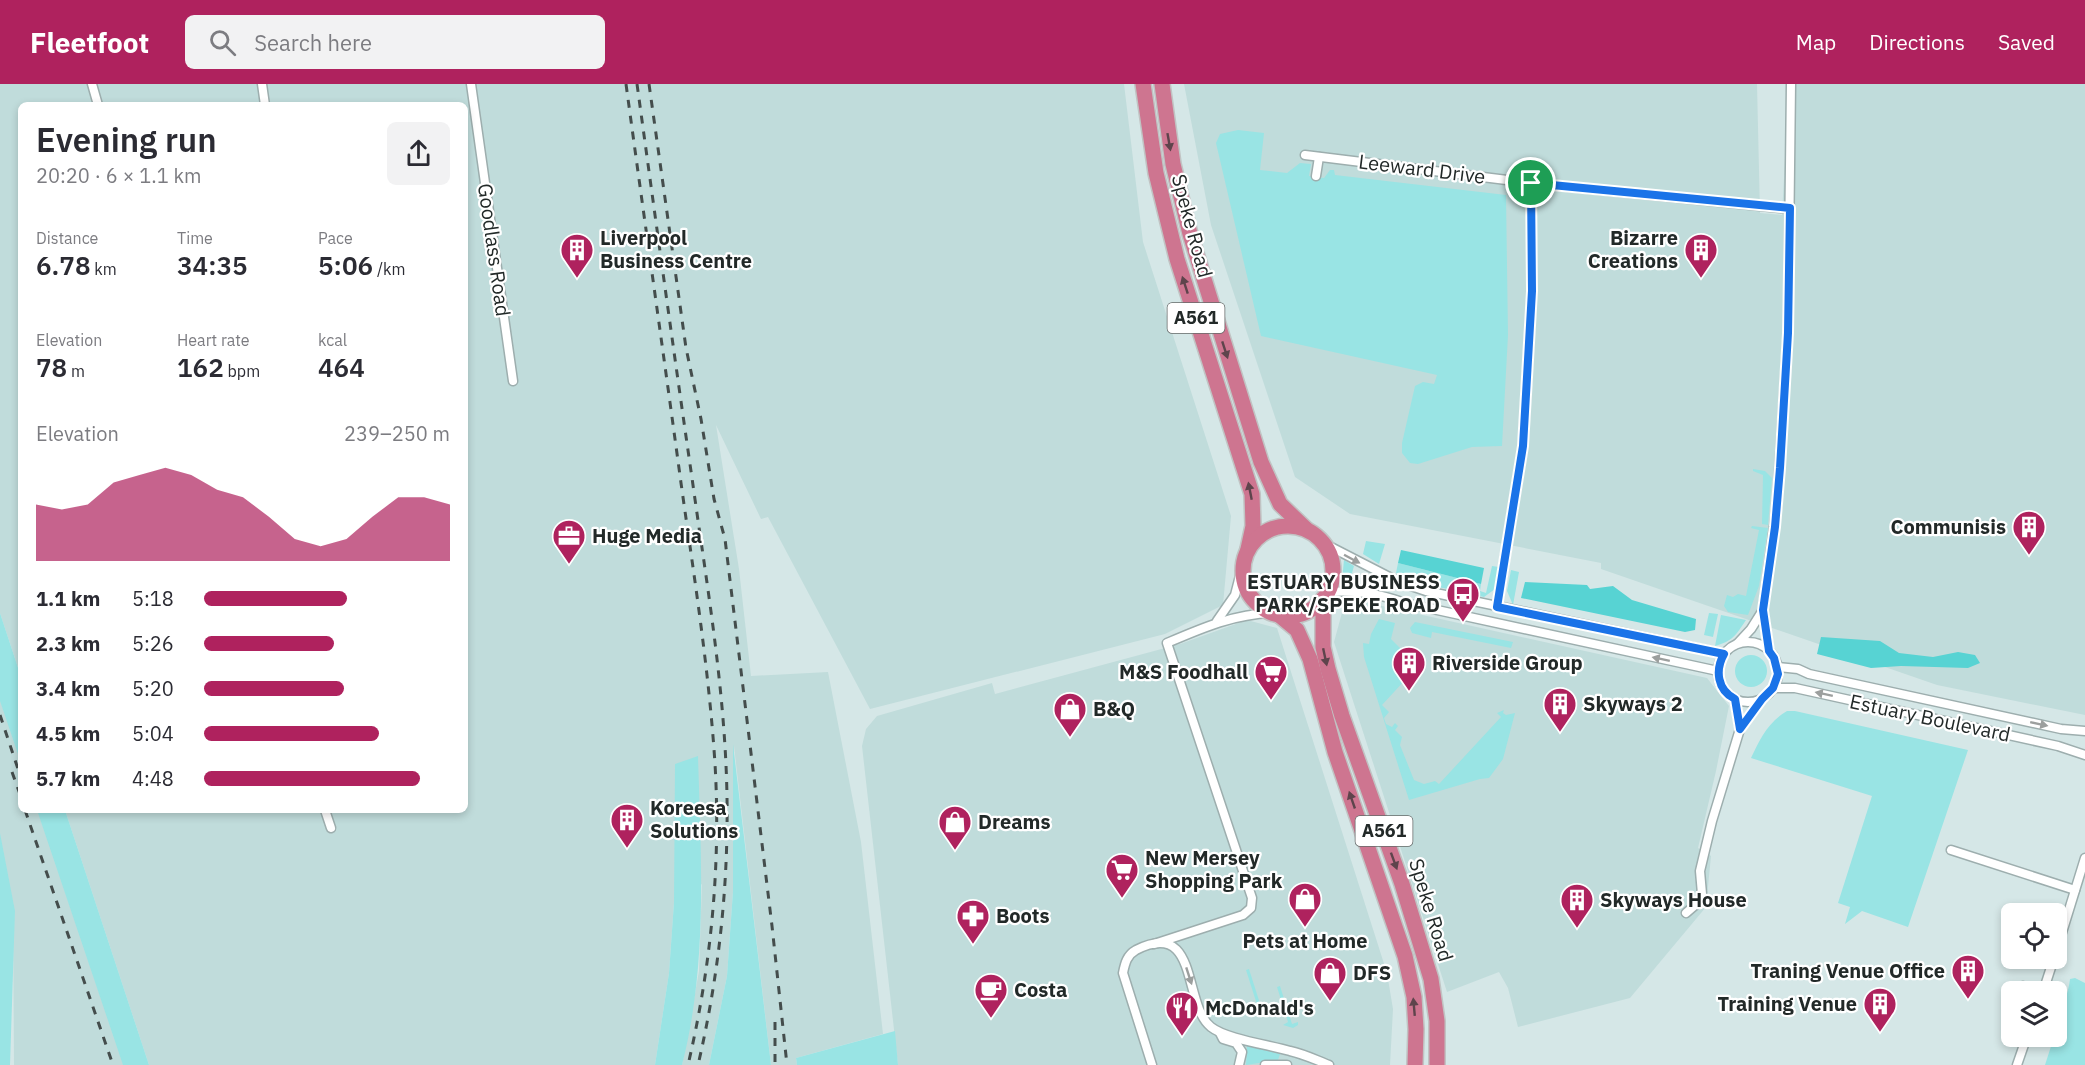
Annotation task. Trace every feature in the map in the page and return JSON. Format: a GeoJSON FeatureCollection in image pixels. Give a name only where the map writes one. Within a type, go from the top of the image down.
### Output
{"type":"FeatureCollection","features":[{"type":"Feature","properties":{"kind":"highway","name":"Speke Road"},"geometry":{"type":"LineString","coordinates":[[1143,84],[1152,150],[1170,232],[1252,494],[1253,526],[1248,549]]}},
{"type":"Feature","properties":{"kind":"highway","name":"Speke Road"},"geometry":{"type":"LineString","coordinates":[[1162,84],[1173,164],[1188,228],[1268,481],[1280,504],[1306,529]]}},
{"type":"Feature","properties":{"kind":"highway"},"geometry":{"type":"LineString","coordinates":[[1170,232],[1188,228]]}},
{"type":"Feature","properties":{"kind":"highway","name":"A561"},"geometry":{"type":"LineString","coordinates":[[1275,614],[1259,605],[1249,594],[1244,579],[1243,564],[1248,549],[1256,538],[1267,530],[1280,526],[1293,526],[1306,529],[1316,535],[1329,555],[1332,567],[1332,580],[1325,595]]}},
{"type":"Feature","properties":{"kind":"highway","name":"Speke Road"},"geometry":{"type":"LineString","coordinates":[[1325,595],[1323,647],[1328,669],[1342,716],[1402,884],[1431,979],[1437,1021],[1437,1065]]}},
{"type":"Feature","properties":{"kind":"highway"},"geometry":{"type":"LineString","coordinates":[[1275,614],[1291,616],[1303,613],[1314,607],[1325,595]]}},
{"type":"Feature","properties":{"kind":"highway","name":"Speke Road"},"geometry":{"type":"LineString","coordinates":[[1275,614],[1297,630],[1310,659],[1335,752],[1405,956],[1414,997],[1416,1029],[1412,1060]]}},
{"type":"Feature","properties":{"kind":"street"},"geometry":{"type":"LineString","coordinates":[[92,84],[97,102]]}},
{"type":"Feature","properties":{"kind":"street"},"geometry":{"type":"LineString","coordinates":[[262,84],[265,102]]}},
{"type":"Feature","properties":{"kind":"street","name":"Goodlass Road"},"geometry":{"type":"LineString","coordinates":[[471,84],[513,381]]}},
{"type":"Feature","properties":{"kind":"street"},"geometry":{"type":"LineString","coordinates":[[1686,913],[1700,901],[1702,894],[1700,870],[1712,821],[1740,729],[1773,688],[1778,674],[1769,651],[1763,610],[1775,527],[1788,333],[1791,84]]}},
{"type":"Feature","properties":{"kind":"street","name":"Leeward Drive"},"geometry":{"type":"LineString","coordinates":[[1305,155],[1531,183],[1790,208]]}},
{"type":"Feature","properties":{"kind":"street"},"geometry":{"type":"LineString","coordinates":[[1316,176],[1318,157]]}},
{"type":"Feature","properties":{"kind":"street"},"geometry":{"type":"LineString","coordinates":[[1497,607],[1523,446],[1532,291],[1531,183]]}},
{"type":"Feature","properties":{"kind":"street"},"geometry":{"type":"LineString","coordinates":[[1323,543],[1399,582],[1426,591],[1724,654]]}},
{"type":"Feature","properties":{"kind":"street"},"geometry":{"type":"LineString","coordinates":[[1217,622],[1235,596],[1243,564]]}},
{"type":"Feature","properties":{"kind":"street"},"geometry":{"type":"LineString","coordinates":[[1325,595],[1351,590],[1377,594],[1405,603],[1718,671]]}},
{"type":"Feature","properties":{"kind":"street"},"geometry":{"type":"LineString","coordinates":[[1762,699],[1747,702],[1735,699],[1723,690],[1718,671],[1719,662],[1724,654],[1738,644],[1763,610]]}},
{"type":"Feature","properties":{"kind":"street"},"geometry":{"type":"LineString","coordinates":[[1152,1065],[1123,973],[1130,953],[1243,915],[1251,908],[1252,898],[1167,643],[1217,622],[1254,614],[1275,614]]}},
{"type":"Feature","properties":{"kind":"street"},"geometry":{"type":"LineString","coordinates":[[1738,644],[1754,643],[1769,651]]}},
{"type":"Feature","properties":{"kind":"street","name":"Estuary Boulevard"},"geometry":{"type":"LineString","coordinates":[[1777,667],[1798,669],[1809,674],[2061,729],[2085,731]]}},
{"type":"Feature","properties":{"kind":"street","name":"Estuary Boulevard"},"geometry":{"type":"LineString","coordinates":[[1773,688],[1795,688],[2058,746],[2085,755]]}},
{"type":"Feature","properties":{"kind":"street"},"geometry":{"type":"LineString","coordinates":[[1735,699],[1740,729]]}},
{"type":"Feature","properties":{"kind":"street"},"geometry":{"type":"LineString","coordinates":[[326,813],[331,828]]}},
{"type":"Feature","properties":{"kind":"street"},"geometry":{"type":"LineString","coordinates":[[1951,850],[2075,890]]}},
{"type":"Feature","properties":{"kind":"street"},"geometry":{"type":"LineString","coordinates":[[2067,916],[2085,858]]}},
{"type":"Feature","properties":{"kind":"street"},"geometry":{"type":"LineString","coordinates":[[1184,933],[1182,955],[1202,1014],[1209,1026],[1220,1033],[1293,1051],[1329,1065]]}},
{"type":"Feature","properties":{"kind":"street"},"geometry":{"type":"LineString","coordinates":[[1154,944],[1167,944],[1182,955]]}},
{"type":"Feature","properties":{"kind":"street"},"geometry":{"type":"LineString","coordinates":[[1220,1033],[1223,1039],[1236,1044],[1242,1052],[1239,1065]]}},
{"type":"Feature","properties":{"kind":"street"},"geometry":{"type":"LineString","coordinates":[[2017,1065],[2023,1047]]}},
{"type":"Feature","properties":{"kind":"street"},"geometry":{"type":"LineString","coordinates":[[1265,1065],[1287,1065]]}},
{"type":"Feature","properties":{"kind":"shaded area"},"geometry":{"type":"Polygon","coordinates":[[[0,84],[1124,84],[1143,242],[1231,516],[1223,605],[1165,634],[870,709],[768,517],[761,519],[716,425],[739,569],[751,676],[828,672],[861,842],[883,1034],[796,1058],[797,1065],[771,1065],[734,746],[733,891],[727,976],[709,1065],[682,1065],[699,971],[702,884],[674,902],[669,973],[655,1065],[149,1065],[66,813],[468,813],[468,102],[18,102],[18,668],[0,613],[0,84]]]}},
{"type":"Feature","properties":{"kind":"shaded area"},"geometry":{"type":"Polygon","coordinates":[[[1184,84],[1757,84],[1760,213],[1782,215],[1789,84],[2085,84],[2085,715],[1937,685],[1601,569],[1601,563],[1350,514],[1295,477],[1211,225],[1184,84]]]}},
{"type":"Feature","properties":{"kind":"shaded area"},"geometry":{"type":"Polygon","coordinates":[[[1238,130],[1264,133],[1260,170],[1287,173],[1300,163],[1311,164],[1309,176],[1324,178],[1330,170],[1334,170],[1335,175],[1506,195],[1508,335],[1502,446],[1472,447],[1418,464],[1410,463],[1402,453],[1402,443],[1415,386],[1423,382],[1434,384],[1437,375],[1261,336],[1216,143],[1220,134],[1238,130]]]}},
{"type":"Feature","properties":{"kind":"shaded area"},"geometry":{"type":"Polygon","coordinates":[[[1753,469],[1765,471],[1772,478],[1768,525],[1762,524],[1763,475],[1753,469]]]}},
{"type":"Feature","properties":{"kind":"shaded area"},"geometry":{"type":"Polygon","coordinates":[[[1752,526],[1768,528],[1759,586],[1748,615],[1728,612],[1724,606],[1727,595],[1746,596],[1759,530],[1751,528],[1752,526]]]}},
{"type":"Feature","properties":{"kind":"shaded area"},"geometry":{"type":"Polygon","coordinates":[[[1366,541],[1385,544],[1379,564],[1363,554],[1366,541]]]}},
{"type":"Feature","properties":{"kind":"shaded area"},"geometry":{"type":"Polygon","coordinates":[[[1401,550],[1484,568],[1481,584],[1398,563],[1401,550]]]}},
{"type":"Feature","properties":{"kind":"shaded area"},"geometry":{"type":"Polygon","coordinates":[[[1344,560],[1354,566],[1350,580],[1342,581],[1344,560]]]}},
{"type":"Feature","properties":{"kind":"shaded area"},"geometry":{"type":"Polygon","coordinates":[[[1398,563],[1481,584],[1480,591],[1486,593],[1492,566],[1499,567],[1495,589],[1484,597],[1429,585],[1396,573],[1398,563]]]}},
{"type":"Feature","properties":{"kind":"shaded area"},"geometry":{"type":"Polygon","coordinates":[[[1511,570],[1519,572],[1513,605],[1507,591],[1511,570]]]}},
{"type":"Feature","properties":{"kind":"shaded area"},"geometry":{"type":"Polygon","coordinates":[[[1525,582],[1587,585],[1590,589],[1613,586],[1632,600],[1696,619],[1695,630],[1685,632],[1521,598],[1525,582]]]}},
{"type":"Feature","properties":{"kind":"shaded area"},"geometry":{"type":"Polygon","coordinates":[[[1346,598],[1707,678],[1729,706],[1698,848],[1711,856],[1706,907],[1630,998],[1518,1027],[1508,988],[1499,972],[1447,992],[1334,642],[1346,598]]]}},
{"type":"Feature","properties":{"kind":"shaded area"},"geometry":{"type":"Polygon","coordinates":[[[0,613],[18,668],[18,754],[0,701],[0,613]]]}},
{"type":"Feature","properties":{"kind":"shaded area"},"geometry":{"type":"Polygon","coordinates":[[[1709,613],[1718,614],[1713,637],[1704,635],[1709,613]]]}},
{"type":"Feature","properties":{"kind":"shaded area"},"geometry":{"type":"Polygon","coordinates":[[[1721,615],[1746,620],[1734,637],[1715,646],[1721,615]]]}},
{"type":"Feature","properties":{"kind":"shaded area"},"geometry":{"type":"Polygon","coordinates":[[[1379,619],[1395,623],[1391,639],[1418,666],[1382,705],[1389,712],[1384,718],[1386,724],[1392,727],[1395,723],[1398,726],[1395,730],[1402,737],[1400,745],[1414,780],[1424,784],[1435,781],[1439,784],[1501,717],[1497,713],[1504,710],[1503,713],[1506,715],[1515,713],[1503,759],[1489,778],[1409,800],[1364,657],[1363,643],[1369,644],[1371,634],[1379,619]]]}},
{"type":"Feature","properties":{"kind":"shaded area","name":"New Mersey Shopping Park"},"geometry":{"type":"Polygon","coordinates":[[[1247,620],[1277,628],[1387,973],[1393,1009],[1390,1065],[898,1065],[862,746],[866,729],[877,716],[992,683],[995,694],[1180,644],[1247,620]]]}},
{"type":"Feature","properties":{"kind":"shaded area"},"geometry":{"type":"Polygon","coordinates":[[[1415,622],[1513,642],[1511,648],[1432,632],[1431,638],[1412,633],[1410,628],[1415,622]]]}},
{"type":"Feature","properties":{"kind":"shaded area"},"geometry":{"type":"Polygon","coordinates":[[[1821,637],[1880,641],[1899,653],[1933,657],[1958,652],[1975,655],[1980,663],[1968,668],[1901,666],[1871,668],[1817,654],[1821,637]]]}},
{"type":"Feature","properties":{"kind":"shaded area"},"geometry":{"type":"Polygon","coordinates":[[[0,648],[18,701],[18,813],[56,813],[138,1065],[14,1065],[13,908],[0,858],[0,648]]]}},
{"type":"Feature","properties":{"kind":"shaded area"},"geometry":{"type":"Polygon","coordinates":[[[1751,655],[1762,660],[1767,671],[1762,682],[1751,687],[1740,682],[1735,671],[1740,660],[1751,655]]]}},
{"type":"Feature","properties":{"kind":"shaded area"},"geometry":{"type":"Polygon","coordinates":[[[1787,711],[1968,750],[1908,927],[1862,911],[1845,924],[1850,907],[1838,903],[1872,796],[1751,758],[1770,726],[1787,711]]]}},
{"type":"Feature","properties":{"kind":"shaded area"},"geometry":{"type":"Polygon","coordinates":[[[733,744],[771,1065],[709,1065],[727,976],[733,891],[733,744]]]}},
{"type":"Feature","properties":{"kind":"shaded area"},"geometry":{"type":"Polygon","coordinates":[[[698,756],[701,911],[696,989],[682,1065],[655,1065],[669,973],[674,902],[675,764],[698,756]]]}},
{"type":"Feature","properties":{"kind":"shaded area"},"geometry":{"type":"Polygon","coordinates":[[[38,813],[66,813],[149,1065],[123,1065],[38,813]]]}},
{"type":"Feature","properties":{"kind":"shaded area"},"geometry":{"type":"Polygon","coordinates":[[[0,833],[15,911],[10,1065],[0,1065],[0,833]]]}},
{"type":"Feature","properties":{"kind":"shaded area"},"geometry":{"type":"Polygon","coordinates":[[[1249,969],[1263,1013],[1260,1014],[1246,970],[1249,969]]]}},
{"type":"Feature","properties":{"kind":"shaded area"},"geometry":{"type":"Polygon","coordinates":[[[2075,978],[2085,983],[2085,1065],[2045,1065],[2051,1047],[2067,1047],[2067,994],[2070,979],[2075,978]]]}},
{"type":"Feature","properties":{"kind":"shaded area"},"geometry":{"type":"Polygon","coordinates":[[[1280,986],[1292,1024],[1298,1022],[1298,1025],[1293,1028],[1283,1025],[1288,1022],[1277,987],[1280,986]]]}},
{"type":"Feature","properties":{"kind":"shaded area"},"geometry":{"type":"Polygon","coordinates":[[[895,1031],[898,1065],[797,1065],[796,1058],[895,1031]]]}},
{"type":"Feature","properties":{"kind":"shaded area"},"geometry":{"type":"Polygon","coordinates":[[[1247,1046],[1280,1054],[1278,1060],[1246,1065],[1247,1046]]]}},
{"type":"Feature","properties":{"kind":"railway"},"geometry":{"type":"LineString","coordinates":[[626,84],[701,623],[715,764],[717,840],[712,916],[703,991],[688,1065]]}},
{"type":"Feature","properties":{"kind":"railway"},"geometry":{"type":"LineString","coordinates":[[637,84],[711,609],[725,741],[727,785],[725,888],[715,977],[698,1065]]}},
{"type":"Feature","properties":{"kind":"railway"},"geometry":{"type":"LineString","coordinates":[[649,84],[686,348],[701,419],[714,499],[725,539],[787,1065]]}},
{"type":"Feature","properties":{"kind":"railway"},"geometry":{"type":"LineString","coordinates":[[0,715],[18,769]]}},
{"type":"Feature","properties":{"kind":"railway"},"geometry":{"type":"LineString","coordinates":[[12,772],[18,789]]}},
{"type":"Feature","properties":{"kind":"railway"},"geometry":{"type":"LineString","coordinates":[[26,813],[113,1065]]}},
{"type":"Feature","properties":{"kind":"railway"},"geometry":{"type":"LineString","coordinates":[[775,1022],[775,1065]]}},
{"type":"Feature","properties":{"kind":"place","name":"Liverpool Business Centre"},"geometry":{"type":"Point","coordinates":[577,279]}},
{"type":"Feature","properties":{"kind":"place","name":"Bizarre Creations"},"geometry":{"type":"Point","coordinates":[1701,279]}},
{"type":"Feature","properties":{"kind":"place","name":"Communisis"},"geometry":{"type":"Point","coordinates":[2029,556]}},
{"type":"Feature","properties":{"kind":"place","name":"Huge Media"},"geometry":{"type":"Point","coordinates":[569,565]}},
{"type":"Feature","properties":{"kind":"place","name":"ESTUARY BUSINESS PARK/SPEKE ROAD"},"geometry":{"type":"Point","coordinates":[1463,623]}},
{"type":"Feature","properties":{"kind":"place","name":"Riverside Group"},"geometry":{"type":"Point","coordinates":[1409,692]}},
{"type":"Feature","properties":{"kind":"place","name":"M&S Foodhall"},"geometry":{"type":"Point","coordinates":[1271,701]}},
{"type":"Feature","properties":{"kind":"place","name":"Skyways 2"},"geometry":{"type":"Point","coordinates":[1560,733]}},
{"type":"Feature","properties":{"kind":"place","name":"B&Q"},"geometry":{"type":"Point","coordinates":[1070,738]}},
{"type":"Feature","properties":{"kind":"place","name":"Koreesa Solutions"},"geometry":{"type":"Point","coordinates":[627,849]}},
{"type":"Feature","properties":{"kind":"place","name":"Dreams"},"geometry":{"type":"Point","coordinates":[955,851]}},
{"type":"Feature","properties":{"kind":"place","name":"New Mersey Shopping Park"},"geometry":{"type":"Point","coordinates":[1122,899]}},
{"type":"Feature","properties":{"kind":"place","name":"Pets at Home"},"geometry":{"type":"Point","coordinates":[1305,928]}},
{"type":"Feature","properties":{"kind":"place","name":"Skyways House"},"geometry":{"type":"Point","coordinates":[1577,929]}},
{"type":"Feature","properties":{"kind":"place","name":"Boots"},"geometry":{"type":"Point","coordinates":[973,945]}},
{"type":"Feature","properties":{"kind":"place","name":"Traning Venue Office"},"geometry":{"type":"Point","coordinates":[1968,1000]}},
{"type":"Feature","properties":{"kind":"place","name":"DFS"},"geometry":{"type":"Point","coordinates":[1330,1002]}},
{"type":"Feature","properties":{"kind":"place","name":"Costa"},"geometry":{"type":"Point","coordinates":[991,1019]}},
{"type":"Feature","properties":{"kind":"place","name":"Training Venue"},"geometry":{"type":"Point","coordinates":[1880,1033]}},
{"type":"Feature","properties":{"kind":"place","name":"McDonald's"},"geometry":{"type":"Point","coordinates":[1182,1037]}},
{"type":"Feature","properties":{"kind":"route"},"geometry":{"type":"LineString","coordinates":[[1531,183],[1790,208],[1788,333],[1780,468],[1775,527],[1763,610],[1769,651],[1774,658],[1778,674],[1773,688],[1740,729],[1735,699],[1723,690],[1719,681],[1719,662],[1724,654],[1497,607],[1523,446],[1532,291],[1531,183]]}}]}
